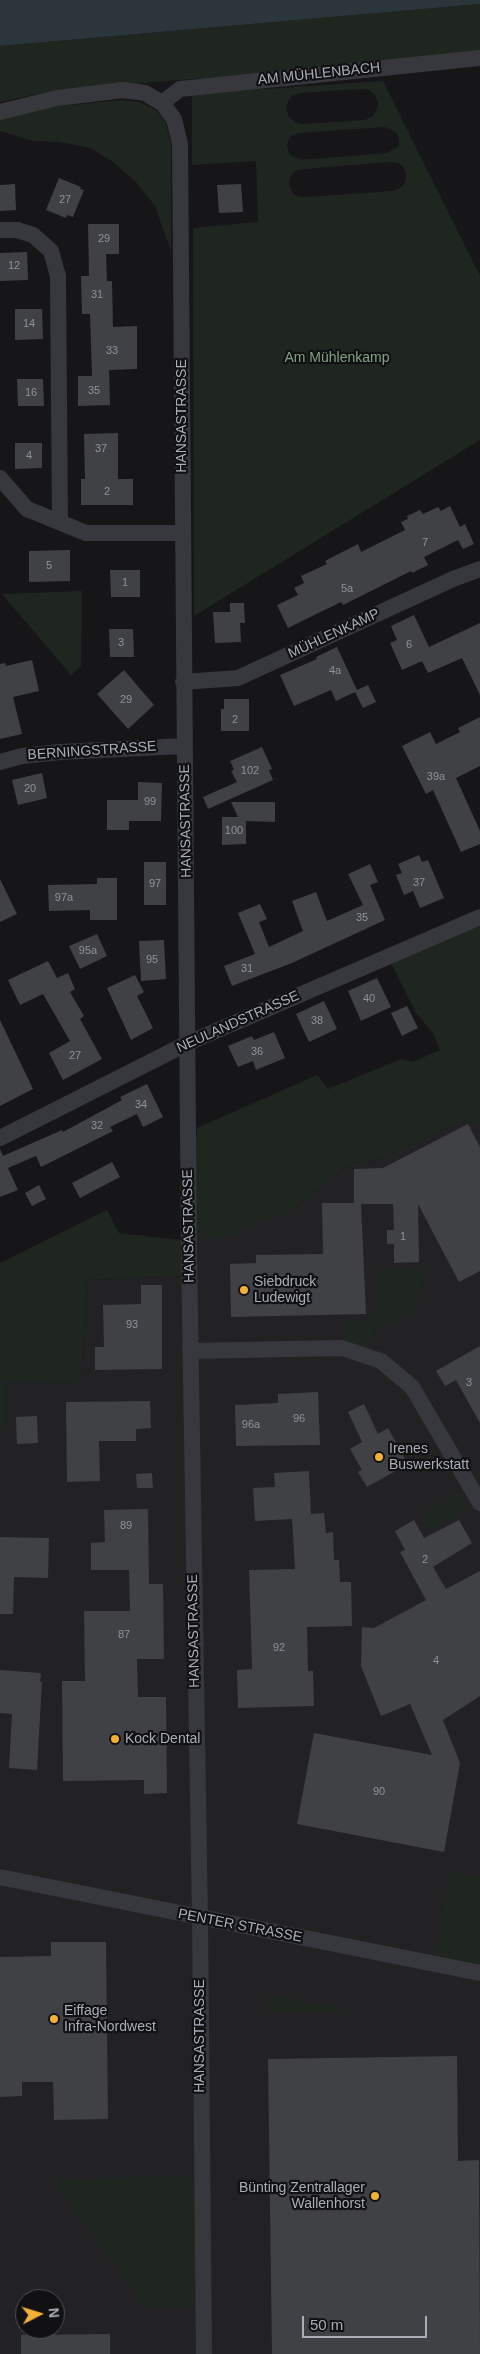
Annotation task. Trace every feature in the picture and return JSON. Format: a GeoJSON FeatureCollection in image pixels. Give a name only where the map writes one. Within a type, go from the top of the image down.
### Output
{"type":"FeatureCollection","features":[{"type":"Feature","properties":{"kind":"street","name":"AM MÜHLENBACH"},"geometry":{"type":"LineString","coordinates":[[162,103],[180,89],[480,58]]}},
{"type":"Feature","properties":{"kind":"street"},"geometry":{"type":"LineString","coordinates":[[0,112],[57,98],[123,90],[145,93],[162,103]]}},
{"type":"Feature","properties":{"kind":"street","name":"HANSASTRASSE"},"geometry":{"type":"LineString","coordinates":[[162,103],[174,119],[180,144],[190,1351],[200,1918],[204,2354]]}},
{"type":"Feature","properties":{"kind":"street"},"geometry":{"type":"LineString","coordinates":[[0,230],[17,230],[33,235],[51,251],[58,276],[60,522]]}},
{"type":"Feature","properties":{"kind":"street"},"geometry":{"type":"LineString","coordinates":[[0,478],[27,509],[86,532],[183,533]]}},
{"type":"Feature","properties":{"kind":"street","name":"MÜHLENKAMP"},"geometry":{"type":"LineString","coordinates":[[183,682],[238,678],[453,579],[480,569]]}},
{"type":"Feature","properties":{"kind":"street","name":"BERNINGSTRASSE"},"geometry":{"type":"LineString","coordinates":[[0,762],[22,756],[60,752],[184,746]]}},
{"type":"Feature","properties":{"kind":"street","name":"NEULANDSTRASSE"},"geometry":{"type":"LineString","coordinates":[[0,1138],[188,1044],[480,917]]}},
{"type":"Feature","properties":{"kind":"street"},"geometry":{"type":"LineString","coordinates":[[190,1351],[342,1348],[381,1361],[412,1387],[480,1503]]}},
{"type":"Feature","properties":{"kind":"street","name":"PENTER STRASSE"},"geometry":{"type":"LineString","coordinates":[[0,1877],[480,1973]]}},
{"type":"Feature","properties":{"kind":"shaded area"},"geometry":{"type":"Polygon","coordinates":[[[0,0],[480,0],[480,4],[0,46],[0,0]]]}},
{"type":"Feature","properties":{"kind":"shaded area"},"geometry":{"type":"Polygon","coordinates":[[[463,1120],[480,1124],[480,2354],[0,2354],[0,1431],[4,1431],[4,1382],[81,1383],[87,1280],[189,1276],[189,1241],[290,1211],[350,1163],[379,1160],[463,1120]]]}},
{"type":"Feature","properties":{"kind":"green space"},"geometry":{"type":"Polygon","coordinates":[[[480,4],[480,52],[281,72],[56,90],[0,102],[0,46],[480,4]]]}},
{"type":"Feature","properties":{"kind":"green space","name":"Am Mühlenkamp"},"geometry":{"type":"Polygon","coordinates":[[[383,81],[480,276],[480,440],[194,616],[193,228],[258,222],[256,161],[192,165],[192,94],[383,81]],[[369,90],[300,93],[292,96],[288,101],[286,109],[289,117],[295,122],[302,124],[365,120],[373,116],[377,110],[378,103],[375,95],[369,90]],[[385,127],[299,133],[291,136],[287,147],[290,155],[301,160],[387,153],[399,146],[396,132],[385,127]],[[391,162],[295,171],[290,177],[289,185],[292,192],[297,196],[393,191],[405,183],[406,176],[404,168],[399,163],[391,162]]]}},
{"type":"Feature","properties":{"kind":"green space"},"geometry":{"type":"Polygon","coordinates":[[[122,100],[139,102],[155,109],[166,123],[171,145],[171,251],[155,206],[136,182],[113,162],[90,148],[60,142],[33,141],[0,131],[0,119],[58,106],[122,100]]]}},
{"type":"Feature","properties":{"kind":"green space"},"geometry":{"type":"Polygon","coordinates":[[[82,591],[81,666],[71,675],[2,594],[82,591]]]}},
{"type":"Feature","properties":{"kind":"green space"},"geometry":{"type":"Polygon","coordinates":[[[480,917],[480,1124],[463,1120],[379,1160],[350,1163],[290,1211],[224,1237],[189,1241],[197,1128],[317,1075],[328,1089],[401,1059],[413,1062],[440,1050],[433,1033],[416,1013],[388,957],[480,917]]]}},
{"type":"Feature","properties":{"kind":"green space"},"geometry":{"type":"Polygon","coordinates":[[[107,1210],[119,1233],[189,1241],[189,1276],[87,1280],[81,1383],[4,1382],[4,1431],[0,1431],[0,1263],[107,1210]]]}},
{"type":"Feature","properties":{"kind":"green space"},"geometry":{"type":"Polygon","coordinates":[[[379,1268],[425,1268],[415,1313],[373,1330],[368,1357],[342,1348],[349,1319],[365,1320],[379,1309],[379,1268]]]}},
{"type":"Feature","properties":{"kind":"green space"},"geometry":{"type":"Polygon","coordinates":[[[459,1492],[467,1508],[429,1529],[421,1514],[459,1492]]]}},
{"type":"Feature","properties":{"kind":"green space"},"geometry":{"type":"Polygon","coordinates":[[[450,1870],[480,1877],[480,1973],[433,1963],[450,1870]]]}},
{"type":"Feature","properties":{"kind":"green space"},"geometry":{"type":"Polygon","coordinates":[[[269,1993],[361,2013],[269,2013],[269,1993]]]}},
{"type":"Feature","properties":{"kind":"green space"},"geometry":{"type":"Polygon","coordinates":[[[198,2176],[200,2308],[145,2307],[52,2179],[198,2176]]]}},
{"type":"Feature","properties":{"kind":"building"},"geometry":{"type":"Polygon","coordinates":[[[59,178],[84,190],[73,217],[67,215],[66,218],[46,210],[59,178]]]}},
{"type":"Feature","properties":{"kind":"building"},"geometry":{"type":"Polygon","coordinates":[[[15,184],[16,210],[0,211],[0,185],[15,184]]]}},
{"type":"Feature","properties":{"kind":"building"},"geometry":{"type":"Polygon","coordinates":[[[241,184],[243,212],[219,213],[217,185],[241,184]]]}},
{"type":"Feature","properties":{"kind":"building"},"geometry":{"type":"Polygon","coordinates":[[[88,224],[119,224],[119,254],[106,254],[107,281],[112,281],[113,327],[137,326],[137,369],[109,370],[110,405],[78,406],[78,376],[92,376],[90,314],[82,314],[81,276],[89,276],[88,224]]]}},
{"type":"Feature","properties":{"kind":"building"},"geometry":{"type":"Polygon","coordinates":[[[27,252],[28,280],[0,281],[0,253],[27,252]]]}},
{"type":"Feature","properties":{"kind":"building"},"geometry":{"type":"Polygon","coordinates":[[[15,309],[42,309],[43,339],[15,340],[15,309]]]}},
{"type":"Feature","properties":{"kind":"building"},"geometry":{"type":"Polygon","coordinates":[[[17,379],[43,379],[44,406],[18,406],[17,379]]]}},
{"type":"Feature","properties":{"kind":"building"},"geometry":{"type":"Polygon","coordinates":[[[118,433],[118,479],[133,479],[133,505],[81,505],[81,479],[85,479],[84,434],[118,433]]]}},
{"type":"Feature","properties":{"kind":"building"},"geometry":{"type":"Polygon","coordinates":[[[15,443],[42,443],[42,468],[15,469],[15,443]]]}},
{"type":"Feature","properties":{"kind":"building"},"geometry":{"type":"Polygon","coordinates":[[[450,506],[460,527],[465,524],[474,544],[463,549],[458,540],[424,557],[428,565],[412,573],[411,571],[343,605],[341,602],[288,628],[277,605],[298,595],[294,588],[304,583],[301,576],[327,564],[325,561],[358,544],[361,552],[405,530],[401,522],[408,519],[407,516],[420,510],[423,514],[438,507],[441,511],[450,506]]]}},
{"type":"Feature","properties":{"kind":"building"},"geometry":{"type":"Polygon","coordinates":[[[70,550],[70,581],[29,582],[29,551],[70,550]]]}},
{"type":"Feature","properties":{"kind":"building"},"geometry":{"type":"Polygon","coordinates":[[[110,570],[140,570],[140,597],[111,597],[110,570]]]}},
{"type":"Feature","properties":{"kind":"building"},"geometry":{"type":"Polygon","coordinates":[[[230,603],[244,603],[245,623],[240,623],[241,642],[215,643],[213,612],[230,612],[230,603]]]}},
{"type":"Feature","properties":{"kind":"building"},"geometry":{"type":"Polygon","coordinates":[[[414,615],[429,647],[480,623],[480,695],[462,658],[428,673],[422,661],[402,670],[390,643],[397,640],[391,626],[414,615]]]}},
{"type":"Feature","properties":{"kind":"building"},"geometry":{"type":"Polygon","coordinates":[[[109,629],[133,629],[134,657],[110,657],[109,629]]]}},
{"type":"Feature","properties":{"kind":"building"},"geometry":{"type":"Polygon","coordinates":[[[337,647],[357,690],[368,685],[376,702],[363,708],[355,692],[336,701],[331,690],[294,706],[280,675],[317,659],[316,657],[337,647]]]}},
{"type":"Feature","properties":{"kind":"building"},"geometry":{"type":"Polygon","coordinates":[[[32,660],[39,691],[13,697],[22,734],[0,739],[0,664],[5,663],[6,666],[32,660]]]}},
{"type":"Feature","properties":{"kind":"building"},"geometry":{"type":"Polygon","coordinates":[[[124,670],[154,705],[128,729],[97,694],[124,670]]]}},
{"type":"Feature","properties":{"kind":"building"},"geometry":{"type":"Polygon","coordinates":[[[224,699],[249,699],[249,731],[221,731],[221,709],[224,709],[224,699]]]}},
{"type":"Feature","properties":{"kind":"building"},"geometry":{"type":"Polygon","coordinates":[[[480,717],[480,766],[456,778],[480,831],[480,844],[461,852],[433,790],[426,794],[402,746],[430,732],[436,744],[460,732],[458,728],[480,717]]]}},
{"type":"Feature","properties":{"kind":"building"},"geometry":{"type":"Polygon","coordinates":[[[262,747],[272,769],[269,770],[273,780],[208,809],[203,797],[237,782],[231,771],[234,770],[230,761],[262,747]]]}},
{"type":"Feature","properties":{"kind":"building"},"geometry":{"type":"Polygon","coordinates":[[[42,773],[47,798],[18,805],[12,780],[42,773]]]}},
{"type":"Feature","properties":{"kind":"building"},"geometry":{"type":"Polygon","coordinates":[[[138,782],[162,783],[161,821],[129,821],[129,830],[107,830],[107,800],[138,800],[138,782]]]}},
{"type":"Feature","properties":{"kind":"building"},"geometry":{"type":"Polygon","coordinates":[[[231,802],[275,802],[275,822],[246,821],[246,844],[222,845],[222,817],[238,817],[231,802]]]}},
{"type":"Feature","properties":{"kind":"building"},"geometry":{"type":"Polygon","coordinates":[[[419,855],[422,862],[428,860],[444,898],[420,908],[413,891],[404,895],[396,875],[402,873],[398,864],[419,855]]]}},
{"type":"Feature","properties":{"kind":"building"},"geometry":{"type":"Polygon","coordinates":[[[144,862],[166,862],[166,905],[144,905],[144,862]]]}},
{"type":"Feature","properties":{"kind":"building"},"geometry":{"type":"Polygon","coordinates":[[[370,864],[378,882],[370,885],[385,920],[292,963],[232,986],[224,966],[255,954],[238,913],[260,904],[267,919],[259,922],[269,947],[303,931],[292,901],[316,892],[327,921],[363,905],[348,874],[370,864]]]}},
{"type":"Feature","properties":{"kind":"building"},"geometry":{"type":"Polygon","coordinates":[[[97,878],[117,878],[117,920],[90,920],[90,910],[49,911],[48,885],[97,884],[97,878]]]}},
{"type":"Feature","properties":{"kind":"building"},"geometry":{"type":"Polygon","coordinates":[[[0,879],[17,914],[0,922],[0,879]]]}},
{"type":"Feature","properties":{"kind":"building"},"geometry":{"type":"Polygon","coordinates":[[[97,934],[107,956],[80,969],[69,946],[97,934]]]}},
{"type":"Feature","properties":{"kind":"building"},"geometry":{"type":"Polygon","coordinates":[[[164,940],[166,979],[141,981],[139,941],[164,940]]]}},
{"type":"Feature","properties":{"kind":"building"},"geometry":{"type":"Polygon","coordinates":[[[48,961],[57,978],[68,973],[75,989],[70,992],[84,1016],[80,1019],[102,1059],[63,1080],[49,1053],[70,1041],[43,994],[20,1005],[8,980],[48,961]]]}},
{"type":"Feature","properties":{"kind":"building"},"geometry":{"type":"Polygon","coordinates":[[[135,975],[144,992],[137,996],[153,1028],[131,1040],[107,988],[135,975]]]}},
{"type":"Feature","properties":{"kind":"building"},"geometry":{"type":"Polygon","coordinates":[[[377,978],[391,1007],[361,1021],[348,991],[377,978]]]}},
{"type":"Feature","properties":{"kind":"building"},"geometry":{"type":"Polygon","coordinates":[[[324,1001],[337,1029],[309,1042],[296,1014],[324,1001]]]}},
{"type":"Feature","properties":{"kind":"building"},"geometry":{"type":"Polygon","coordinates":[[[407,1006],[418,1028],[402,1036],[391,1013],[407,1006]]]}},
{"type":"Feature","properties":{"kind":"building"},"geometry":{"type":"Polygon","coordinates":[[[0,1020],[33,1089],[0,1106],[0,1020]]]}},
{"type":"Feature","properties":{"kind":"building"},"geometry":{"type":"Polygon","coordinates":[[[274,1032],[285,1058],[256,1070],[253,1061],[238,1067],[228,1046],[252,1036],[254,1040],[274,1032]]]}},
{"type":"Feature","properties":{"kind":"building"},"geometry":{"type":"Polygon","coordinates":[[[147,1084],[163,1117],[143,1127],[137,1114],[110,1127],[113,1131],[41,1167],[36,1156],[8,1168],[18,1190],[0,1197],[0,1149],[3,1156],[62,1130],[63,1132],[122,1100],[120,1097],[147,1084]]]}},
{"type":"Feature","properties":{"kind":"building"},"geometry":{"type":"Polygon","coordinates":[[[468,1124],[480,1147],[480,1271],[459,1282],[418,1204],[419,1262],[394,1263],[394,1244],[387,1244],[387,1230],[394,1230],[393,1204],[361,1204],[366,1314],[231,1317],[230,1264],[256,1263],[256,1255],[323,1254],[322,1203],[354,1203],[354,1169],[383,1168],[468,1124]]]}},
{"type":"Feature","properties":{"kind":"building"},"geometry":{"type":"Polygon","coordinates":[[[112,1162],[120,1177],[80,1198],[72,1183],[112,1162]]]}},
{"type":"Feature","properties":{"kind":"building"},"geometry":{"type":"Polygon","coordinates":[[[39,1185],[46,1199],[32,1206],[25,1193],[39,1185]]]}},
{"type":"Feature","properties":{"kind":"building"},"geometry":{"type":"Polygon","coordinates":[[[141,1285],[162,1285],[162,1369],[95,1370],[95,1347],[104,1347],[103,1305],[141,1304],[141,1285]]]}},
{"type":"Feature","properties":{"kind":"building"},"geometry":{"type":"Polygon","coordinates":[[[480,1346],[480,1423],[456,1380],[445,1386],[436,1371],[480,1346]]]}},
{"type":"Feature","properties":{"kind":"building"},"geometry":{"type":"Polygon","coordinates":[[[318,1392],[320,1445],[236,1446],[235,1405],[278,1403],[278,1394],[318,1392]]]}},
{"type":"Feature","properties":{"kind":"building"},"geometry":{"type":"Polygon","coordinates":[[[150,1401],[151,1428],[136,1429],[136,1441],[99,1441],[100,1481],[67,1482],[66,1402],[150,1401]]]}},
{"type":"Feature","properties":{"kind":"building","name":"Irenes Buswerkstatt"},"geometry":{"type":"Polygon","coordinates":[[[364,1404],[378,1434],[388,1428],[408,1464],[367,1487],[358,1472],[362,1470],[350,1449],[362,1442],[348,1412],[364,1404]]]}},
{"type":"Feature","properties":{"kind":"building"},"geometry":{"type":"Polygon","coordinates":[[[37,1416],[38,1443],[17,1444],[16,1417],[37,1416]]]}},
{"type":"Feature","properties":{"kind":"building"},"geometry":{"type":"Polygon","coordinates":[[[309,1471],[311,1514],[324,1513],[326,1533],[333,1532],[334,1560],[339,1560],[340,1582],[351,1582],[352,1626],[307,1627],[308,1671],[313,1671],[314,1706],[238,1708],[237,1670],[252,1669],[249,1570],[295,1569],[292,1519],[255,1521],[253,1488],[275,1487],[274,1473],[309,1471]]]}},
{"type":"Feature","properties":{"kind":"building"},"geometry":{"type":"Polygon","coordinates":[[[152,1473],[153,1488],[137,1488],[136,1474],[152,1473]]]}},
{"type":"Feature","properties":{"kind":"building"},"geometry":{"type":"Polygon","coordinates":[[[148,1509],[149,1584],[163,1584],[164,1659],[137,1659],[138,1697],[166,1697],[167,1793],[144,1794],[144,1780],[63,1781],[62,1681],[85,1681],[84,1611],[130,1611],[129,1570],[91,1570],[91,1543],[105,1542],[104,1510],[148,1509]]]}},
{"type":"Feature","properties":{"kind":"building"},"geometry":{"type":"Polygon","coordinates":[[[414,1520],[424,1538],[459,1520],[472,1543],[433,1567],[446,1589],[480,1571],[480,1696],[443,1720],[460,1763],[444,1852],[297,1824],[314,1733],[432,1755],[410,1704],[381,1716],[361,1666],[362,1627],[374,1628],[426,1600],[400,1552],[405,1550],[395,1531],[414,1520]]]}},
{"type":"Feature","properties":{"kind":"building"},"geometry":{"type":"Polygon","coordinates":[[[0,1537],[49,1538],[48,1578],[14,1577],[13,1614],[0,1614],[0,1537]]]}},
{"type":"Feature","properties":{"kind":"building"},"geometry":{"type":"Polygon","coordinates":[[[0,1670],[41,1673],[37,1770],[9,1768],[12,1714],[0,1713],[0,1670]]]}},
{"type":"Feature","properties":{"kind":"building","name":"Eiffage Infra-Nordwest"},"geometry":{"type":"Polygon","coordinates":[[[51,1942],[106,1942],[108,2119],[54,2120],[53,2082],[22,2082],[22,2096],[0,2097],[0,1957],[51,1956],[51,1942]]]}},
{"type":"Feature","properties":{"kind":"building","name":"Bünting Zentrallager Wallenhorst"},"geometry":{"type":"Polygon","coordinates":[[[457,2056],[458,2161],[479,2160],[480,2354],[272,2354],[268,2059],[457,2056]]]}},
{"type":"Feature","properties":{"kind":"building"},"geometry":{"type":"Polygon","coordinates":[[[110,2334],[110,2354],[21,2354],[21,2339],[65,2339],[65,2335],[110,2334]]]}},
{"type":"Feature","properties":{"kind":"place","name":"Siebdruck Ludewigt"},"geometry":{"type":"Point","coordinates":[244,1290]}},
{"type":"Feature","properties":{"kind":"place","name":"Irenes Buswerkstatt"},"geometry":{"type":"Point","coordinates":[379,1457]}},
{"type":"Feature","properties":{"kind":"place","name":"Kock Dental"},"geometry":{"type":"Point","coordinates":[115,1739]}},
{"type":"Feature","properties":{"kind":"place","name":"Eiffage Infra-Nordwest"},"geometry":{"type":"Point","coordinates":[54,2019]}},
{"type":"Feature","properties":{"kind":"place","name":"Bünting Zentrallager Wallenhorst"},"geometry":{"type":"Point","coordinates":[375,2196]}}]}
